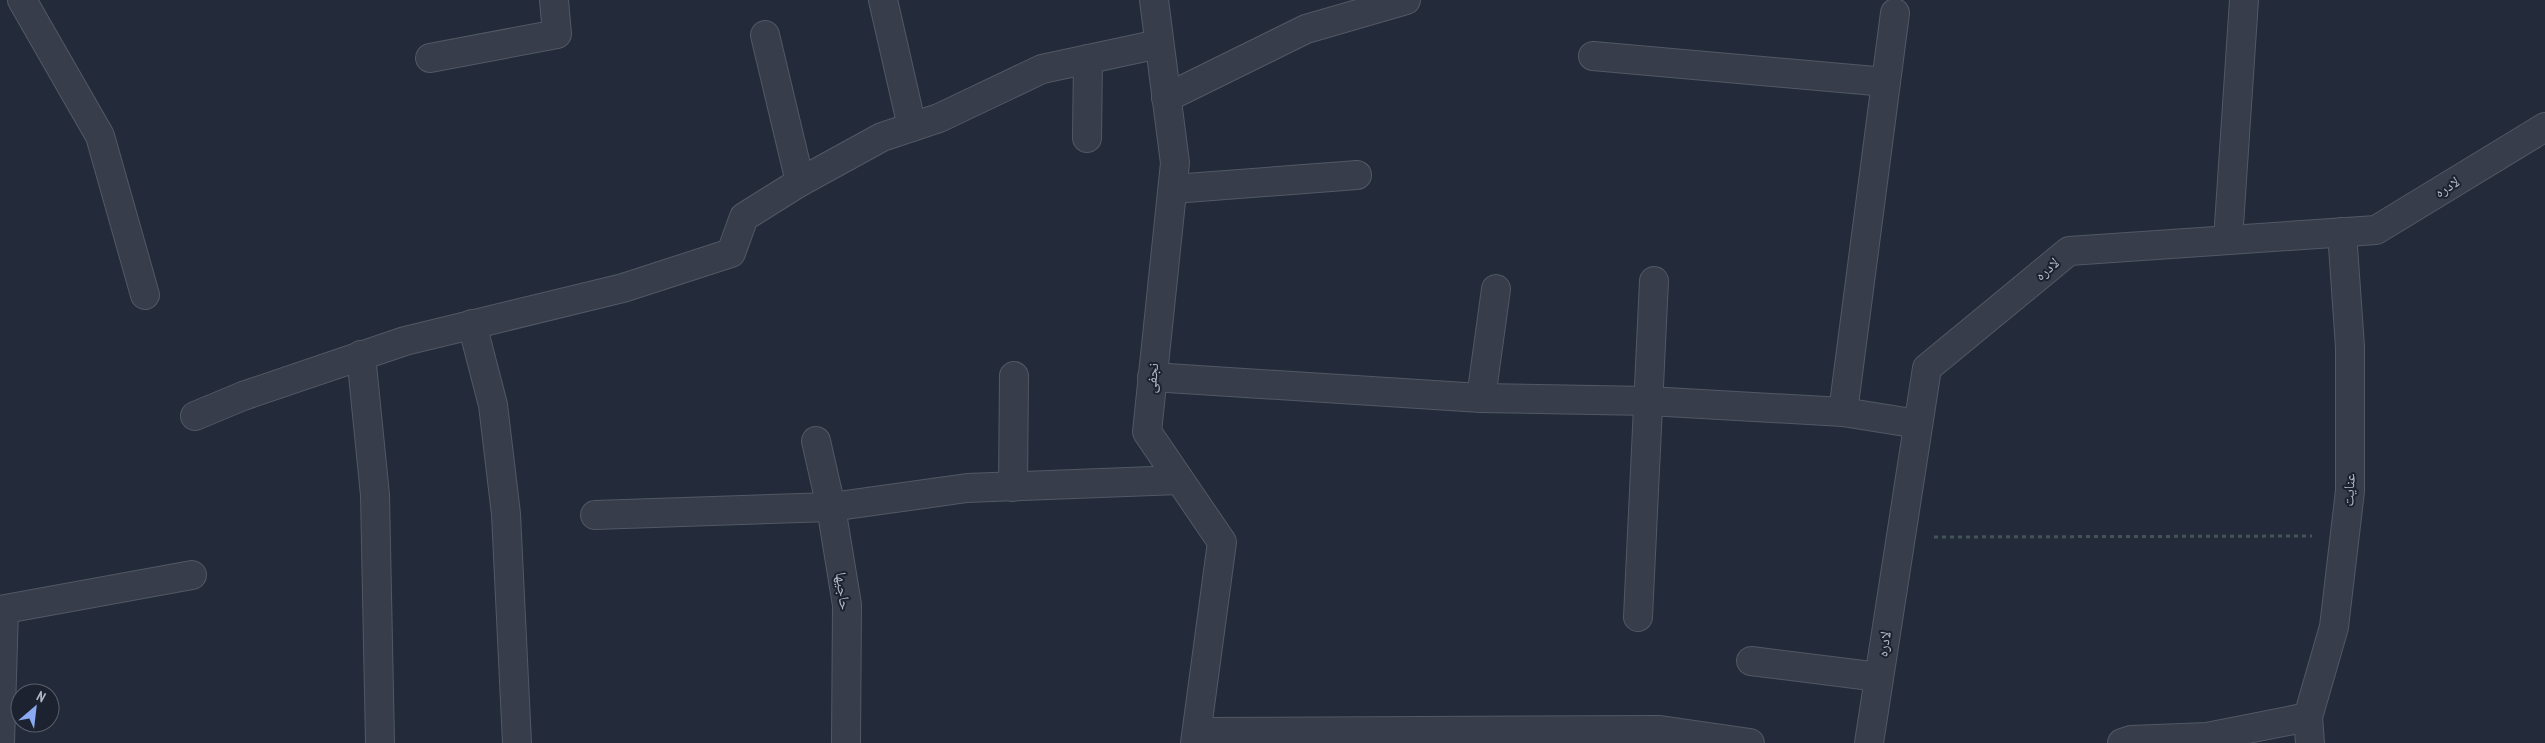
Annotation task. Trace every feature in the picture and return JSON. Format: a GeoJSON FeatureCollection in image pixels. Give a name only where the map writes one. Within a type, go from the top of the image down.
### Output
{"type":"FeatureCollection","features":[{"type":"Feature","properties":{"kind":"street"},"geometry":{"type":"LineString","coordinates":[[22,0],[100,136],[145,295]]}},
{"type":"Feature","properties":{"kind":"street"},"geometry":{"type":"LineString","coordinates":[[430,58],[557,34],[554,0]]}},
{"type":"Feature","properties":{"kind":"street"},"geometry":{"type":"LineString","coordinates":[[883,0],[912,127]]}},
{"type":"Feature","properties":{"kind":"street","name":"نجفی"},"geometry":{"type":"LineString","coordinates":[[1154,0],[1175,164],[1147,432],[1222,542],[1190,739]]}},
{"type":"Feature","properties":{"kind":"street"},"geometry":{"type":"LineString","coordinates":[[1166,98],[1306,29],[1406,0]]}},
{"type":"Feature","properties":{"kind":"street"},"geometry":{"type":"LineString","coordinates":[[2228,240],[2244,0]]}},
{"type":"Feature","properties":{"kind":"street"},"geometry":{"type":"LineString","coordinates":[[1843,412],[1895,13]]}},
{"type":"Feature","properties":{"kind":"street"},"geometry":{"type":"LineString","coordinates":[[765,35],[800,182]]}},
{"type":"Feature","properties":{"kind":"street"},"geometry":{"type":"LineString","coordinates":[[195,416],[243,396],[405,340],[623,288],[731,253],[744,217],[800,182],[882,138],[939,118],[1042,69],[1159,44]]}},
{"type":"Feature","properties":{"kind":"street"},"geometry":{"type":"LineString","coordinates":[[1593,56],[1886,82]]}},
{"type":"Feature","properties":{"kind":"street"},"geometry":{"type":"LineString","coordinates":[[1087,138],[1088,59]]}},
{"type":"Feature","properties":{"kind":"street","name":"لادره"},"geometry":{"type":"LineString","coordinates":[[1869,743],[1927,368],[2069,251],[2376,230],[2545,127]]}},
{"type":"Feature","properties":{"kind":"street"},"geometry":{"type":"LineString","coordinates":[[1172,189],[1357,175]]}},
{"type":"Feature","properties":{"kind":"street","name":"عنایت"},"geometry":{"type":"LineString","coordinates":[[2309,730],[2334,627],[2350,491],[2350,347],[2342,232]]}},
{"type":"Feature","properties":{"kind":"street"},"geometry":{"type":"LineString","coordinates":[[1638,617],[1654,281]]}},
{"type":"Feature","properties":{"kind":"street"},"geometry":{"type":"LineString","coordinates":[[1481,398],[1496,289]]}},
{"type":"Feature","properties":{"kind":"street"},"geometry":{"type":"LineString","coordinates":[[472,324],[493,404],[506,514],[516,743]]}},
{"type":"Feature","properties":{"kind":"street"},"geometry":{"type":"LineString","coordinates":[[361,355],[375,495],[380,743]]}},
{"type":"Feature","properties":{"kind":"street"},"geometry":{"type":"LineString","coordinates":[[1014,376],[1014,487]]}},
{"type":"Feature","properties":{"kind":"street"},"geometry":{"type":"LineString","coordinates":[[1152,377],[1481,398],[1649,401],[1843,412],[1918,424]]}},
{"type":"Feature","properties":{"kind":"street","name":"حاجیها"},"geometry":{"type":"LineString","coordinates":[[816,441],[831,507],[847,605],[846,743]]}},
{"type":"Feature","properties":{"kind":"street"},"geometry":{"type":"LineString","coordinates":[[595,515],[831,507],[967,488],[1179,480]]}},
{"type":"Feature","properties":{"kind":"street"},"geometry":{"type":"LineString","coordinates":[[0,743],[2,610],[192,575]]}},
{"type":"Feature","properties":{"kind":"street"},"geometry":{"type":"LineString","coordinates":[[1751,661],[1879,677]]}},
{"type":"Feature","properties":{"kind":"street"},"geometry":{"type":"LineString","coordinates":[[1190,739],[1609,736],[1660,730],[1750,743]]}},
{"type":"Feature","properties":{"kind":"street"},"geometry":{"type":"LineString","coordinates":[[2122,743],[2131,740],[2309,730]]}},
{"type":"Feature","properties":{"kind":"path"},"geometry":{"type":"LineString","coordinates":[[1901,537],[2345,536]]}}]}
